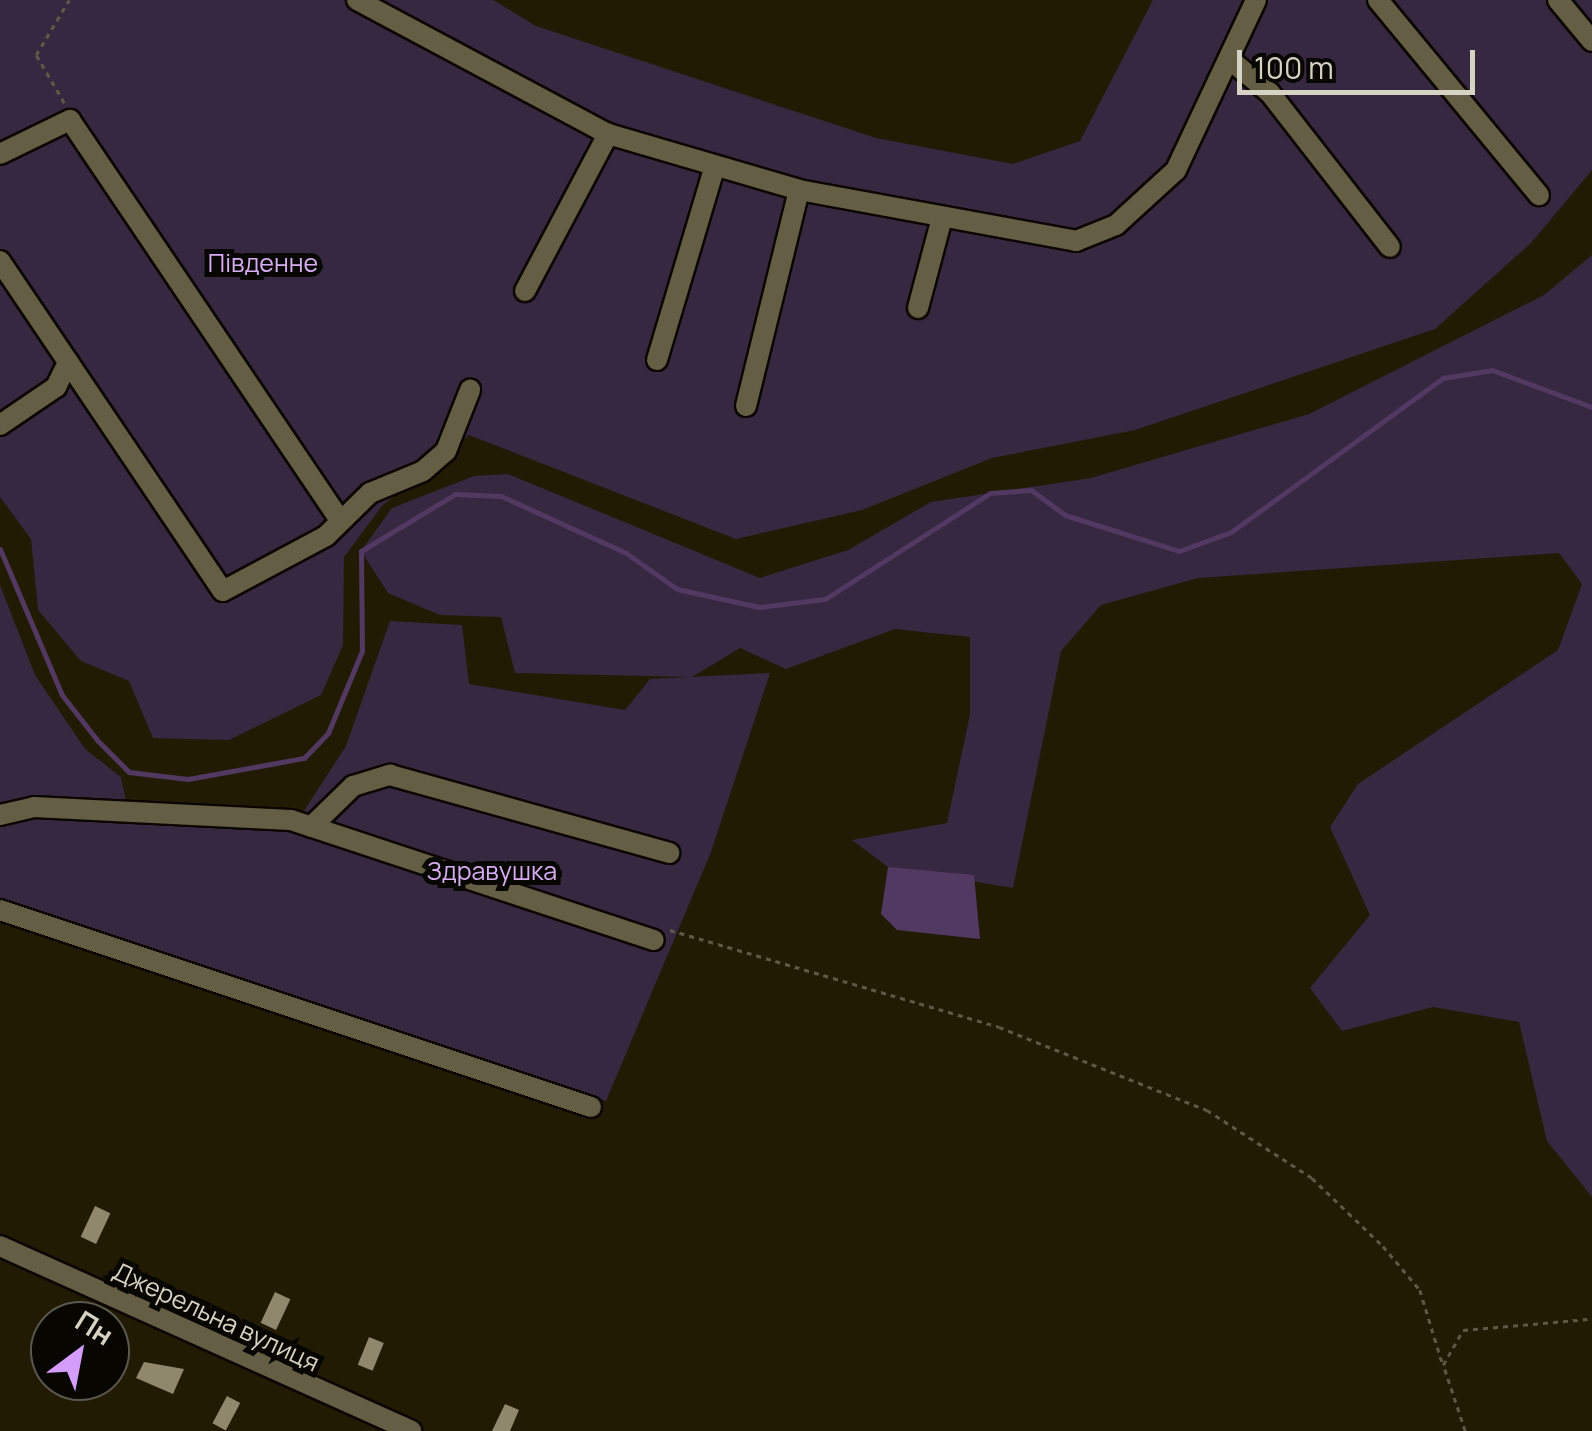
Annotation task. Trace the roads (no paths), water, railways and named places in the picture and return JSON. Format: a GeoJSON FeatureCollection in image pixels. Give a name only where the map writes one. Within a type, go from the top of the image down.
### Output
{"type":"FeatureCollection","features":[{"type":"Feature","properties":{"kind":"street"},"geometry":{"type":"LineString","coordinates":[[357,0],[608,134],[800,190],[1076,240],[1116,225],[1176,170],[1256,0]]}},
{"type":"Feature","properties":{"kind":"street"},"geometry":{"type":"LineString","coordinates":[[1378,0],[1539,195]]}},
{"type":"Feature","properties":{"kind":"street"},"geometry":{"type":"LineString","coordinates":[[1558,0],[1592,41]]}},
{"type":"Feature","properties":{"kind":"street"},"geometry":{"type":"LineString","coordinates":[[1229,59],[1270,93],[1390,247]]}},
{"type":"Feature","properties":{"kind":"street"},"geometry":{"type":"LineString","coordinates":[[0,154],[70,120],[338,518]]}},
{"type":"Feature","properties":{"kind":"street"},"geometry":{"type":"LineString","coordinates":[[526,291],[608,134]]}},
{"type":"Feature","properties":{"kind":"street"},"geometry":{"type":"LineString","coordinates":[[656,360],[716,166]]}},
{"type":"Feature","properties":{"kind":"street"},"geometry":{"type":"LineString","coordinates":[[746,406],[800,190]]}},
{"type":"Feature","properties":{"kind":"street"},"geometry":{"type":"LineString","coordinates":[[918,308],[942,218]]}},
{"type":"Feature","properties":{"kind":"street"},"geometry":{"type":"LineString","coordinates":[[0,261],[222,591],[326,536],[338,518],[446,451],[470,390]]}},
{"type":"Feature","properties":{"kind":"street"},"geometry":{"type":"LineString","coordinates":[[0,426],[56,387],[68,362]]}},
{"type":"Feature","properties":{"kind":"street"},"geometry":{"type":"LineString","coordinates":[[311,827],[353,786],[390,775],[669,853]]}},
{"type":"Feature","properties":{"kind":"street"},"geometry":{"type":"LineString","coordinates":[[0,815],[128,808],[311,827],[654,940]]}},
{"type":"Feature","properties":{"kind":"street"},"geometry":{"type":"LineString","coordinates":[[0,910],[591,1107]]}},
{"type":"Feature","properties":{"kind":"street","name":"Джерельна вулиця"},"geometry":{"type":"LineString","coordinates":[[0,1246],[411,1431]]}},
{"type":"Feature","properties":{"kind":"waterway"},"geometry":{"type":"LineString","coordinates":[[0,549],[62,695],[98,741],[129,772],[188,779],[304,758],[328,733],[362,651],[361,551],[455,494],[501,496],[626,553],[677,589],[759,607],[825,599],[990,493],[1031,490],[1065,515],[1179,551],[1231,532],[1443,378],[1492,370],[1592,407]]}},
{"type":"Feature","properties":{"kind":"park label","name":"Південне"},"geometry":{"type":"Point","coordinates":[263,263]}},
{"type":"Feature","properties":{"kind":"park label","name":"Здравушка"},"geometry":{"type":"Point","coordinates":[492,871]}}]}
